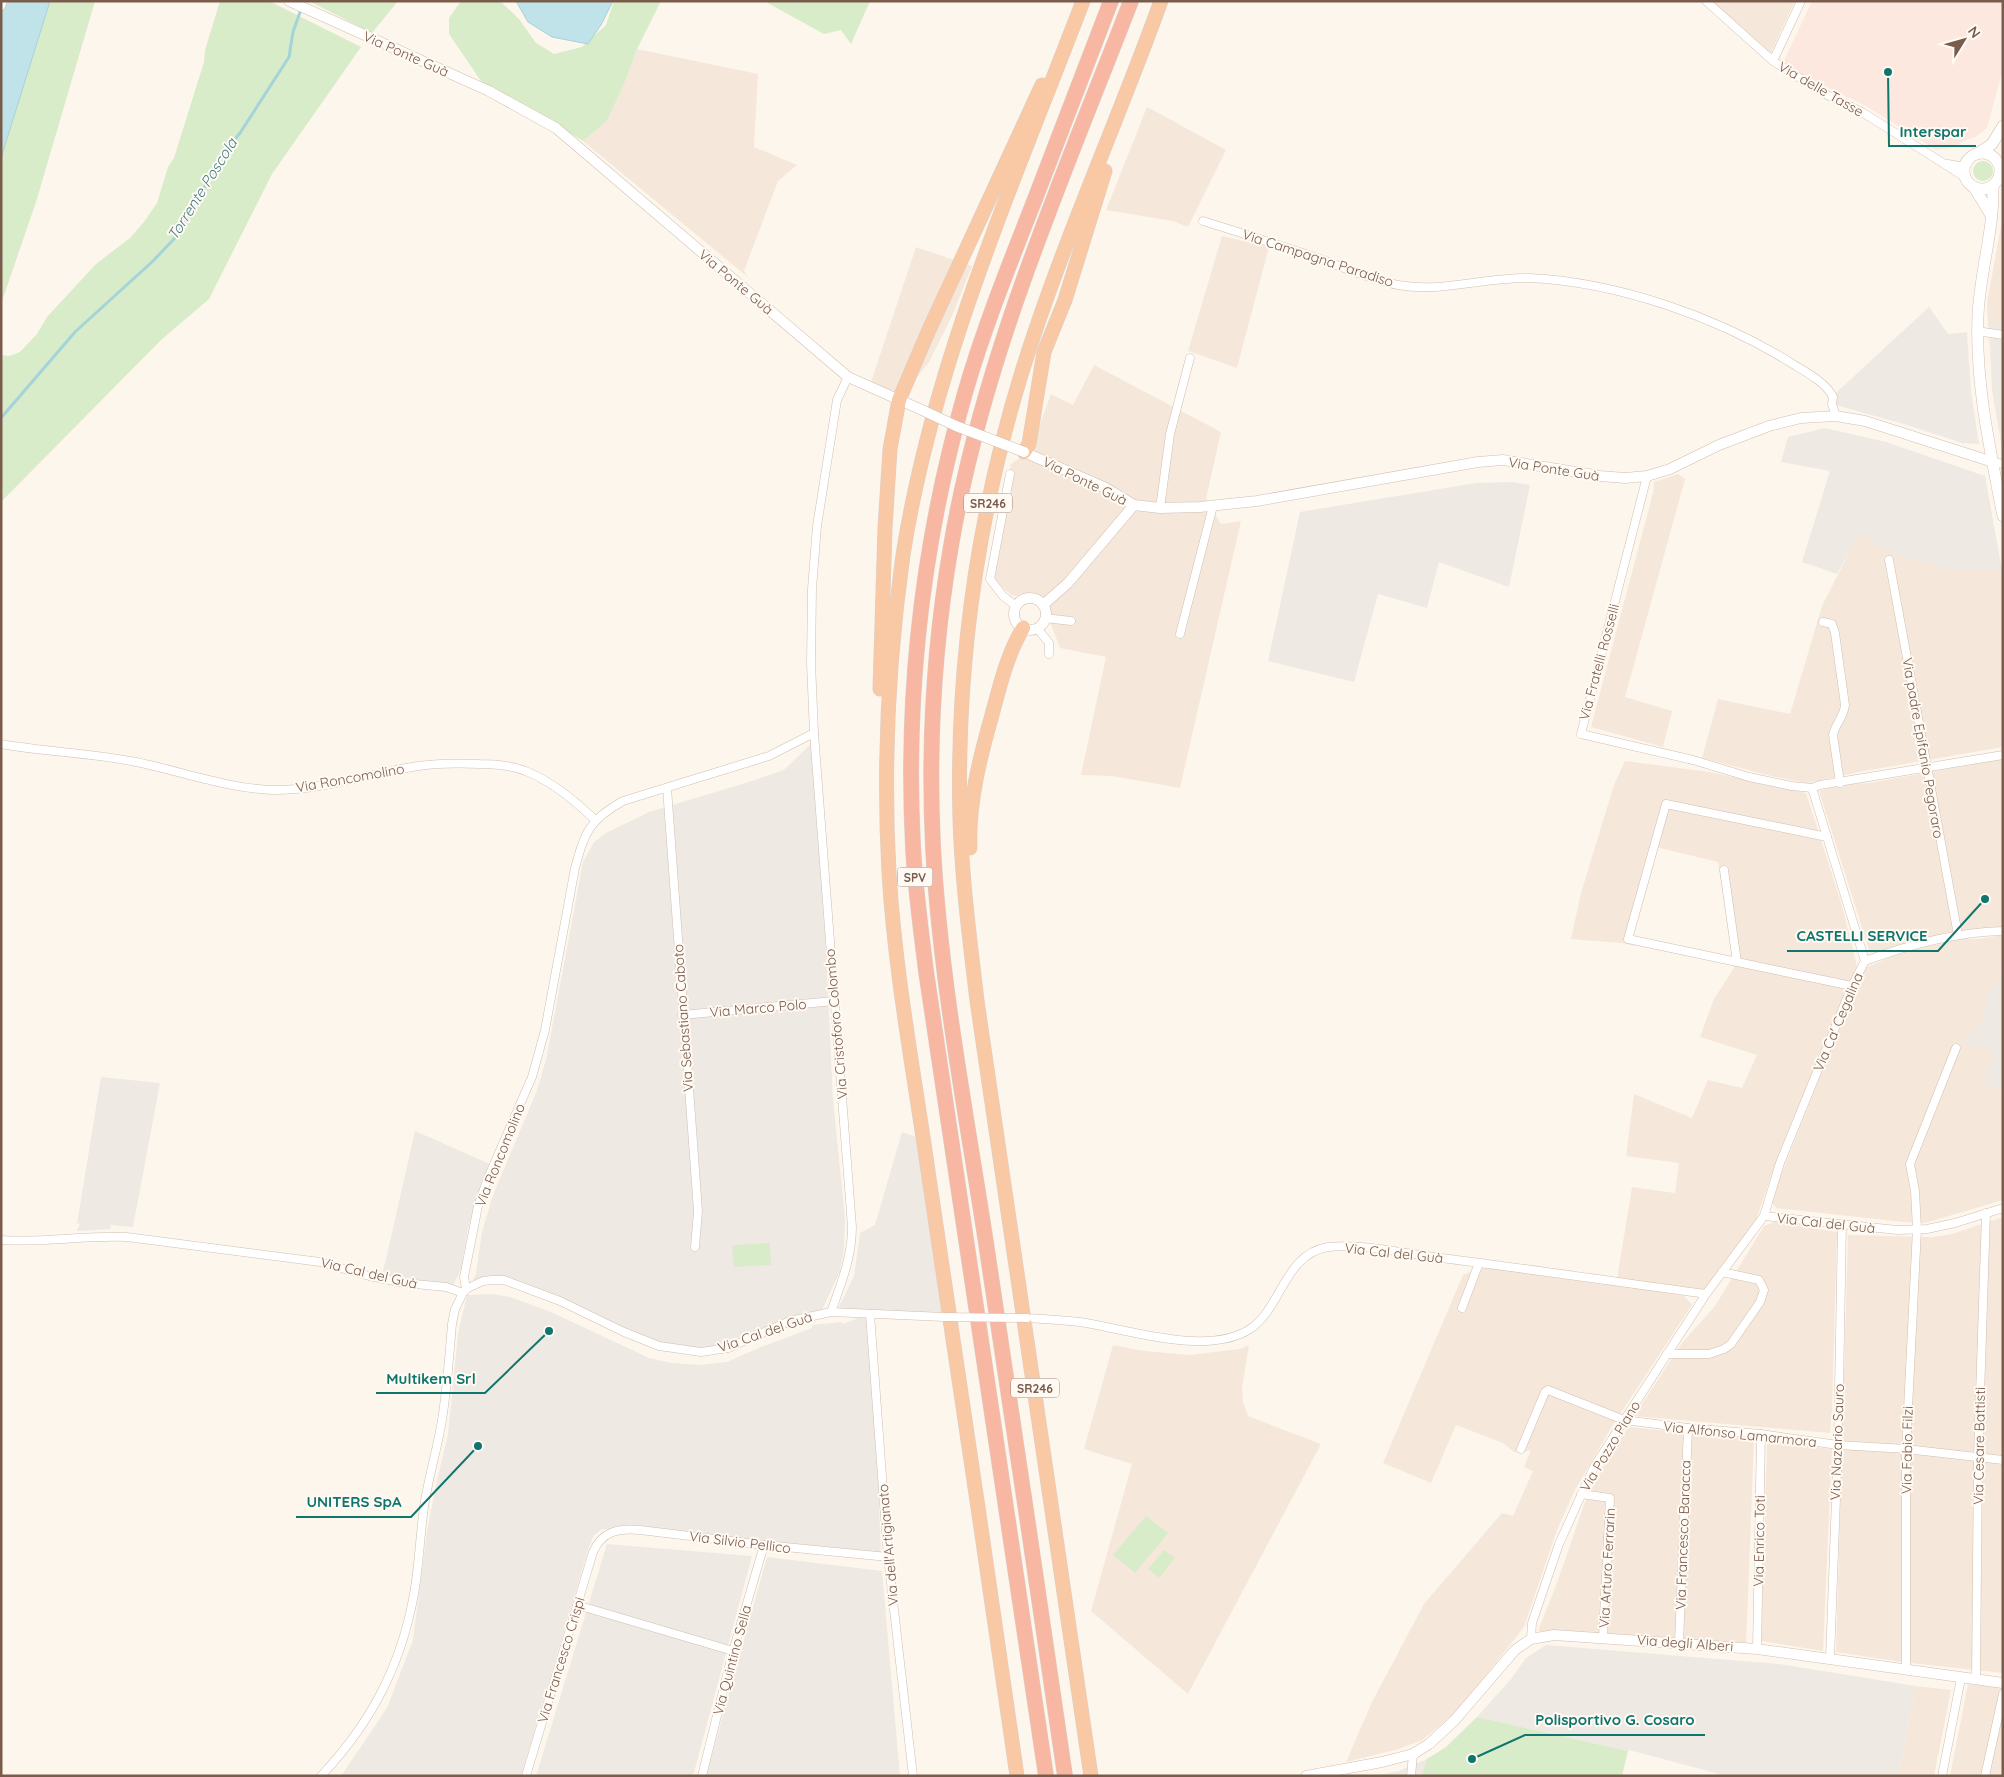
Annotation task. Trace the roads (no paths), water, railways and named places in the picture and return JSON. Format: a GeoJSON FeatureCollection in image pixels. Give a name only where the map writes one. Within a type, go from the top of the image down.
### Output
{"type":"FeatureCollection","features":[{"type":"Feature","properties":{"kind":"highway"},"geometry":{"type":"LineString","coordinates":[[1017,1776],[906,1017],[881,822],[878,767],[885,528],[890,449],[899,400],[928,332],[1083,1]]}},
{"type":"Feature","properties":{"kind":"highway"},"geometry":{"type":"LineString","coordinates":[[889,876],[886,754],[889,680],[904,553],[916,490],[955,343],[985,257],[1083,1]]}},
{"type":"Feature","properties":{"kind":"highway","name":"SPV"},"geometry":{"type":"LineString","coordinates":[[1046,1776],[923,947],[913,848],[911,741],[915,667],[926,570],[939,497],[963,400],[995,302],[1112,1]]}},
{"type":"Feature","properties":{"kind":"highway","name":"SPV"},"geometry":{"type":"LineString","coordinates":[[1065,1776],[946,982],[934,857],[931,789],[932,716],[940,621],[950,550],[966,471],[984,401],[1016,302],[1130,1]]}},
{"type":"Feature","properties":{"kind":"highway","name":"SR246"},"geometry":{"type":"LineString","coordinates":[[1091,1776],[977,1001],[963,876],[960,776],[962,700],[968,628],[977,560],[1006,426],[1022,373],[1081,208],[1162,1]]}},
{"type":"Feature","properties":{"kind":"highway"},"geometry":{"type":"LineString","coordinates":[[1024,452],[1029,444],[1044,352],[1065,300],[1110,157],[1131,102],[1151,30]]}},
{"type":"Feature","properties":{"kind":"highway"},"geometry":{"type":"LineString","coordinates":[[977,1001],[970,833],[984,744],[1002,677],[1010,653],[1030,628]]}},
{"type":"Feature","properties":{"kind":"main road"},"geometry":{"type":"LineString","coordinates":[[1992,217],[1965,172],[1969,159],[1992,144],[2003,126]]}},
{"type":"Feature","properties":{"kind":"main road"},"geometry":{"type":"LineString","coordinates":[[1974,187],[1983,190],[1993,186],[2000,177],[2001,160],[1990,155],[1977,154]]}},
{"type":"Feature","properties":{"kind":"main road"},"geometry":{"type":"LineString","coordinates":[[1993,186],[1992,217],[1980,286],[1978,370],[1998,463],[2003,516]]}},
{"type":"Feature","properties":{"kind":"street"},"geometry":{"type":"LineString","coordinates":[[1,6],[3,1]]}},
{"type":"Feature","properties":{"kind":"street","name":"Via delle Tasse"},"geometry":{"type":"LineString","coordinates":[[1706,1],[1773,61],[1825,94],[1862,112],[1931,157],[1965,172]]}},
{"type":"Feature","properties":{"kind":"street"},"geometry":{"type":"LineString","coordinates":[[1773,61],[1801,1]]}},
{"type":"Feature","properties":{"kind":"street","name":"Via Ponte Guà"},"geometry":{"type":"LineString","coordinates":[[292,3],[490,91],[556,128],[848,377],[956,426],[1024,452],[1106,488],[1134,505],[1160,508],[1214,506],[1257,501],[1486,461],[1504,460],[1600,476],[1624,478],[1647,476],[1670,469],[1719,444],[1769,426],[1801,418],[1836,416],[1866,421],[1961,453],[1982,457],[1986,461],[1998,463]]}},
{"type":"Feature","properties":{"kind":"street","name":"Via Campagna Paradiso"},"geometry":{"type":"LineString","coordinates":[[1204,221],[1396,284],[1436,288],[1498,279],[1535,279],[1601,288],[1644,298],[1727,328],[1782,356],[1829,390],[1833,397],[1832,404],[1836,416]]}},
{"type":"Feature","properties":{"kind":"street"},"geometry":{"type":"LineString","coordinates":[[1978,331],[2003,335]]}},
{"type":"Feature","properties":{"kind":"street"},"geometry":{"type":"LineString","coordinates":[[1160,508],[1170,434],[1190,358]]}},
{"type":"Feature","properties":{"kind":"street","name":"Via Cristoforo Colombo"},"geometry":{"type":"LineString","coordinates":[[831,1312],[847,1267],[852,1245],[852,1227],[810,663],[812,589],[817,526],[837,400],[848,377]]}},
{"type":"Feature","properties":{"kind":"street"},"geometry":{"type":"LineString","coordinates":[[1010,474],[990,579],[1003,596],[1016,606]]}},
{"type":"Feature","properties":{"kind":"street","name":"Via Fratelli Rosselli"},"geometry":{"type":"LineString","coordinates":[[1647,476],[1581,734],[1693,760],[1749,777],[1812,788]]}},
{"type":"Feature","properties":{"kind":"street"},"geometry":{"type":"LineString","coordinates":[[1043,605],[1068,583],[1134,505]]}},
{"type":"Feature","properties":{"kind":"street"},"geometry":{"type":"LineString","coordinates":[[1180,634],[1214,506]]}},
{"type":"Feature","properties":{"kind":"street","name":"Via padre Epifanio Pegoraro"},"geometry":{"type":"LineString","coordinates":[[1889,560],[1958,935]]}},
{"type":"Feature","properties":{"kind":"street"},"geometry":{"type":"LineString","coordinates":[[1045,618],[1043,605],[1039,601],[1029,598],[1024,599],[1016,606],[1014,611],[1016,621],[1030,628],[1049,644],[1048,654]]}},
{"type":"Feature","properties":{"kind":"street"},"geometry":{"type":"LineString","coordinates":[[1030,628],[1045,618],[1071,621]]}},
{"type":"Feature","properties":{"kind":"street"},"geometry":{"type":"LineString","coordinates":[[1823,622],[1832,624],[1836,633],[1845,706],[1844,712],[1834,728],[1833,735],[1840,783]]}},
{"type":"Feature","properties":{"kind":"street","name":"Via Roncomolino"},"geometry":{"type":"LineString","coordinates":[[465,1291],[464,1278],[478,1206],[488,1178],[532,1077],[545,1030],[575,868],[582,842],[595,820],[623,801],[769,756],[814,733]]}},
{"type":"Feature","properties":{"kind":"street","name":"Via Roncomolino"},"geometry":{"type":"LineString","coordinates":[[1,744],[134,762],[191,774],[225,784],[272,790],[335,784],[412,767],[449,763],[510,766],[529,772],[566,794],[595,820]]}},
{"type":"Feature","properties":{"kind":"street"},"geometry":{"type":"LineString","coordinates":[[1865,961],[1812,788],[1820,785],[2003,755]]}},
{"type":"Feature","properties":{"kind":"street","name":"Via Sebastiano Caboto"},"geometry":{"type":"LineString","coordinates":[[667,788],[682,1015],[698,1211],[695,1247]]}},
{"type":"Feature","properties":{"kind":"street"},"geometry":{"type":"LineString","coordinates":[[1827,837],[1666,804],[1628,938],[1852,986]]}},
{"type":"Feature","properties":{"kind":"street"},"geometry":{"type":"LineString","coordinates":[[1724,870],[1737,962]]}},
{"type":"Feature","properties":{"kind":"street","name":"Via Ca' Cegalina"},"geometry":{"type":"LineString","coordinates":[[1764,1216],[1780,1163],[1852,986],[1865,961],[1958,935],[2003,931]]}},
{"type":"Feature","properties":{"kind":"street","name":"Via Marco Polo"},"geometry":{"type":"LineString","coordinates":[[682,1015],[834,1001]]}},
{"type":"Feature","properties":{"kind":"street","name":"Via Fabio Filzi"},"geometry":{"type":"LineString","coordinates":[[1906,1670],[1906,1449],[1917,1229],[1915,1191],[1910,1164],[1956,1048]]}},
{"type":"Feature","properties":{"kind":"street","name":"Via Cal del Guà"},"geometry":{"type":"LineString","coordinates":[[1,1240],[40,1241],[107,1236],[127,1237],[320,1262],[369,1276],[404,1283],[465,1291],[484,1281],[504,1280],[560,1301],[624,1332],[659,1346],[700,1352],[728,1348],[790,1322],[831,1312],[1027,1318],[1079,1322],[1161,1338],[1197,1341],[1216,1339],[1242,1334],[1260,1321],[1294,1268],[1308,1256],[1326,1248],[1358,1247],[1706,1294],[1764,1216],[1898,1230],[1955,1223],[2003,1208]]}},
{"type":"Feature","properties":{"kind":"street","name":"Via Cesare Battisti"},"geometry":{"type":"LineString","coordinates":[[1976,1680],[1978,1456],[1986,1213]]}},
{"type":"Feature","properties":{"kind":"street","name":"Via Nazario Sauro"},"geometry":{"type":"LineString","coordinates":[[1830,1659],[1838,1445],[1842,1224]]}},
{"type":"Feature","properties":{"kind":"street"},"geometry":{"type":"LineString","coordinates":[[1462,1308],[1478,1263]]}},
{"type":"Feature","properties":{"kind":"street"},"geometry":{"type":"LineString","coordinates":[[1667,1354],[1709,1354],[1724,1349],[1731,1344],[1760,1302],[1764,1290],[1759,1280],[1722,1272]]}},
{"type":"Feature","properties":{"kind":"street"},"geometry":{"type":"LineString","coordinates":[[321,1776],[362,1727],[382,1692],[395,1665],[403,1642],[414,1592],[424,1506],[441,1424],[452,1324],[455,1309],[465,1291]]}},
{"type":"Feature","properties":{"kind":"street","name":"Via Pozzo Piano"},"geometry":{"type":"LineString","coordinates":[[1531,1639],[1532,1623],[1559,1544],[1594,1468],[1706,1294]]}},
{"type":"Feature","properties":{"kind":"street","name":"Via dell'Artigianato"},"geometry":{"type":"LineString","coordinates":[[870,1314],[888,1557],[913,1776]]}},
{"type":"Feature","properties":{"kind":"street","name":"Via Alfonso Lamarmora"},"geometry":{"type":"LineString","coordinates":[[1521,1448],[1545,1392],[1548,1390],[1624,1420],[1761,1434],[1838,1445],[1906,1449],[2003,1460]]}},
{"type":"Feature","properties":{"kind":"street","name":"Via Francesco Baracca"},"geometry":{"type":"LineString","coordinates":[[1679,1642],[1688,1428]]}},
{"type":"Feature","properties":{"kind":"street","name":"Via Enrico Toti"},"geometry":{"type":"LineString","coordinates":[[1757,1649],[1761,1434]]}},
{"type":"Feature","properties":{"kind":"street","name":"Via Arturo Ferrarin"},"geometry":{"type":"LineString","coordinates":[[1581,1494],[1610,1498],[1603,1637]]}},
{"type":"Feature","properties":{"kind":"street","name":"Via Silvio Pellico"},"geometry":{"type":"LineString","coordinates":[[596,1544],[607,1534],[625,1529],[888,1557]]}},
{"type":"Feature","properties":{"kind":"street","name":"Via Francesco Crispi"},"geometry":{"type":"LineString","coordinates":[[526,1776],[596,1544]]}},
{"type":"Feature","properties":{"kind":"street","name":"Via Quintino Sella"},"geometry":{"type":"LineString","coordinates":[[702,1776],[733,1651],[764,1545]]}},
{"type":"Feature","properties":{"kind":"street"},"geometry":{"type":"LineString","coordinates":[[577,1605],[733,1651]]}},
{"type":"Feature","properties":{"kind":"street","name":"Via degli Alberi"},"geometry":{"type":"LineString","coordinates":[[1413,1754],[1429,1744],[1454,1721],[1515,1650],[1531,1639],[1554,1635],[1679,1642],[1757,1649],[2003,1683]]}},
{"type":"Feature","properties":{"kind":"street"},"geometry":{"type":"LineString","coordinates":[[1942,1776],[1960,1678]]}},
{"type":"Feature","properties":{"kind":"street"},"geometry":{"type":"LineString","coordinates":[[1984,1776],[2003,1694]]}},
{"type":"Feature","properties":{"kind":"street"},"geometry":{"type":"LineString","coordinates":[[1306,1776],[1382,1762],[1413,1754],[1411,1776]]}},
{"type":"Feature","properties":{"kind":"water"},"geometry":{"type":"Polygon","coordinates":[[[1,1],[50,1],[1,158],[1,1]]]}},
{"type":"Feature","properties":{"kind":"water"},"geometry":{"type":"Polygon","coordinates":[[[516,1],[613,1],[601,25],[588,44],[552,37],[528,22],[516,1]]]}},
{"type":"Feature","properties":{"kind":"waterway","name":"Torrente Poscola"},"geometry":{"type":"LineString","coordinates":[[1,418],[75,332],[153,261],[174,239],[220,158],[240,133],[289,57],[293,32],[304,1]]}},
{"type":"Feature","properties":{"kind":"place","name":"Interspar"},"geometry":{"type":"Point","coordinates":[1888,72]}},
{"type":"Feature","properties":{"kind":"place","name":"CASTELLI SERVICE"},"geometry":{"type":"Point","coordinates":[1985,899]}},
{"type":"Feature","properties":{"kind":"place","name":"Multikem Srl"},"geometry":{"type":"Point","coordinates":[549,1331]}},
{"type":"Feature","properties":{"kind":"place","name":"UNITERS SpA"},"geometry":{"type":"Point","coordinates":[478,1446]}},
{"type":"Feature","properties":{"kind":"place","name":"Polisportivo G. Cosaro"},"geometry":{"type":"Point","coordinates":[1472,1759]}}]}
